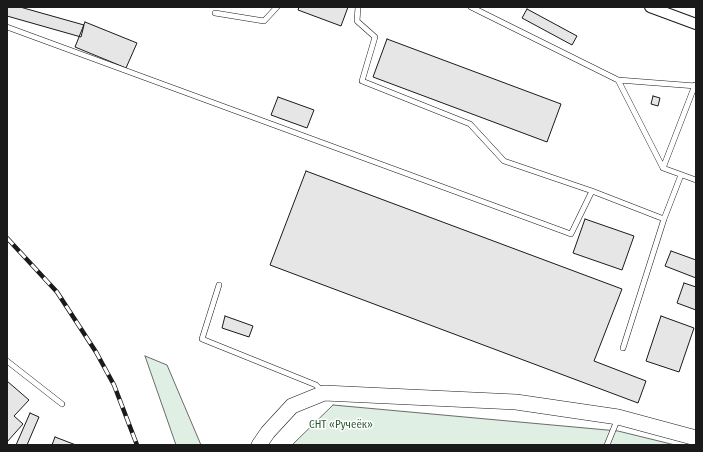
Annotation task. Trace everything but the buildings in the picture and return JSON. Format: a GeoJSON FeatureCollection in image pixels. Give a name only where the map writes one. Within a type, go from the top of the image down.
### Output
{"type":"FeatureCollection","features":[{"type":"Feature","properties":{"kind":"street"},"geometry":{"type":"LineString","coordinates":[[650,7],[696,24]]}},
{"type":"Feature","properties":{"kind":"street"},"geometry":{"type":"LineString","coordinates":[[259,445],[268,432],[292,406],[324,394],[516,402],[618,417],[696,438]]}},
{"type":"Feature","properties":{"kind":"lane"},"geometry":{"type":"LineString","coordinates":[[216,13],[264,21],[277,7]]}},
{"type":"Feature","properties":{"kind":"lane"},"geometry":{"type":"LineString","coordinates":[[358,7],[357,21],[375,37],[362,81],[470,124],[504,161],[592,191],[664,219]]}},
{"type":"Feature","properties":{"kind":"lane"},"geometry":{"type":"LineString","coordinates":[[471,7],[618,80],[695,86],[663,168]]}},
{"type":"Feature","properties":{"kind":"lane"},"geometry":{"type":"LineString","coordinates":[[7,27],[571,234],[592,191]]}},
{"type":"Feature","properties":{"kind":"lane"},"geometry":{"type":"LineString","coordinates":[[618,80],[663,168],[696,180]]}},
{"type":"Feature","properties":{"kind":"lane"},"geometry":{"type":"LineString","coordinates":[[623,348],[664,219],[681,175]]}},
{"type":"Feature","properties":{"kind":"lane"},"geometry":{"type":"LineString","coordinates":[[219,284],[202,339],[316,385],[324,394]]}},
{"type":"Feature","properties":{"kind":"lane"},"geometry":{"type":"LineString","coordinates":[[7,361],[62,404]]}},
{"type":"Feature","properties":{"kind":"lane"},"geometry":{"type":"LineString","coordinates":[[607,445],[618,417]]}},
{"type":"Feature","properties":{"kind":"green space"},"geometry":{"type":"Polygon","coordinates":[[[145,356],[167,365],[201,445],[176,445],[145,356]]]}},
{"type":"Feature","properties":{"kind":"green space","name":"СНТ «Ручеёк»"},"geometry":{"type":"Polygon","coordinates":[[[333,405],[618,431],[675,445],[292,445],[333,405]]]}},
{"type":"Feature","properties":{"kind":"railway"},"geometry":{"type":"LineString","coordinates":[[7,238],[57,292],[96,352],[114,385],[137,445]]}}]}
